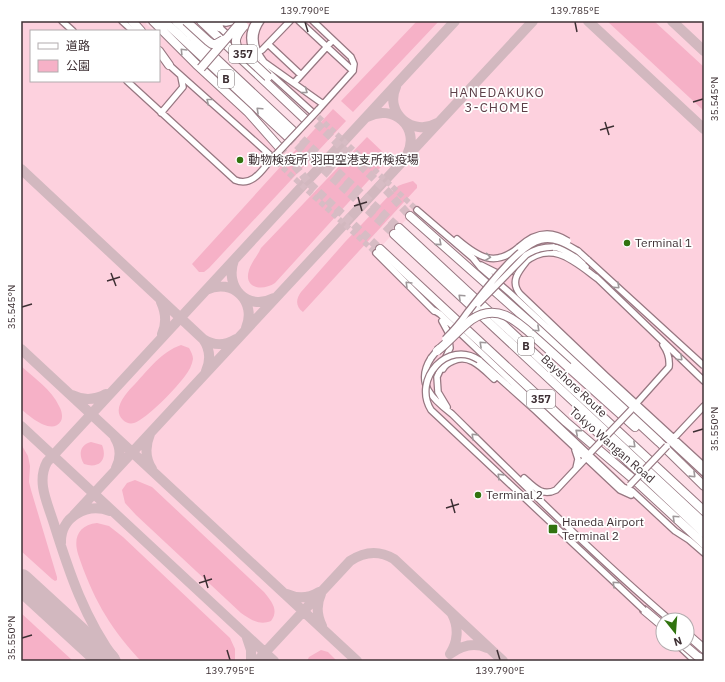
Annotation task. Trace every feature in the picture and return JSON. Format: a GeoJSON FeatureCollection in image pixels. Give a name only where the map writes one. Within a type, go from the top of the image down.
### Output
{"type":"FeatureCollection","features":[{"type":"Feature","properties":{"kind":"highway"},"geometry":{"type":"LineString","coordinates":[[132,21],[140,30]]}},
{"type":"Feature","properties":{"kind":"highway"},"geometry":{"type":"LineString","coordinates":[[153,21],[248,112],[279,146]]}},
{"type":"Feature","properties":{"kind":"highway","name":"B"},"geometry":{"type":"LineString","coordinates":[[164,21],[291,134],[176,21]]}},
{"type":"Feature","properties":{"kind":"highway"},"geometry":{"type":"LineString","coordinates":[[186,21],[212,44],[220,42],[231,33]]}},
{"type":"Feature","properties":{"kind":"highway"},"geometry":{"type":"LineString","coordinates":[[201,21],[310,114]]}},
{"type":"Feature","properties":{"kind":"highway"},"geometry":{"type":"LineString","coordinates":[[212,21],[218,24]]}},
{"type":"Feature","properties":{"kind":"highway","name":"357"},"geometry":{"type":"LineString","coordinates":[[201,68],[231,33],[244,23]]}},
{"type":"Feature","properties":{"kind":"highway","name":"357"},"geometry":{"type":"LineString","coordinates":[[244,23],[235,38],[236,46],[310,114]]}},
{"type":"Feature","properties":{"kind":"highway","name":"357"},"geometry":{"type":"LineString","coordinates":[[201,68],[205,66],[244,23]]}},
{"type":"Feature","properties":{"kind":"highway"},"geometry":{"type":"LineString","coordinates":[[160,52],[169,65]]}},
{"type":"Feature","properties":{"kind":"highway"},"geometry":{"type":"LineString","coordinates":[[410,216],[533,325],[704,486]]}},
{"type":"Feature","properties":{"kind":"highway","name":"Bayshore Route"},"geometry":{"type":"LineString","coordinates":[[704,511],[397,231],[510,342],[704,523]]}},
{"type":"Feature","properties":{"kind":"highway","name":"Tokyo Wangan Road"},"geometry":{"type":"LineString","coordinates":[[378,251],[566,422],[640,484],[704,544]]}},
{"type":"Feature","properties":{"kind":"highway"},"geometry":{"type":"LineString","coordinates":[[437,351],[471,320],[483,314],[496,313],[506,316],[517,321],[656,446],[677,460]]}},
{"type":"Feature","properties":{"kind":"highway"},"geometry":{"type":"LineString","coordinates":[[510,342],[529,366],[704,533]]}},
{"type":"Feature","properties":{"kind":"highway"},"geometry":{"type":"LineString","coordinates":[[653,464],[664,469],[704,504]]}},
{"type":"Feature","properties":{"kind":"highway"},"geometry":{"type":"LineString","coordinates":[[644,610],[655,619]]}},
{"type":"Feature","properties":{"kind":"highway"},"geometry":{"type":"LineString","coordinates":[[695,641],[704,648]]}},
{"type":"Feature","properties":{"kind":"highway"},"geometry":{"type":"LineString","coordinates":[[692,652],[703,661]]}},
{"type":"Feature","properties":{"kind":"street"},"geometry":{"type":"LineString","coordinates":[[62,21],[72,30]]}},
{"type":"Feature","properties":{"kind":"street"},"geometry":{"type":"LineString","coordinates":[[122,21],[132,30]]}},
{"type":"Feature","properties":{"kind":"street"},"geometry":{"type":"LineString","coordinates":[[218,24],[235,21]]}},
{"type":"Feature","properties":{"kind":"street"},"geometry":{"type":"LineString","coordinates":[[256,21],[250,33],[250,42],[253,52],[264,67]]}},
{"type":"Feature","properties":{"kind":"street"},"geometry":{"type":"LineString","coordinates":[[261,21],[255,34],[255,44],[257,51],[264,62],[323,104]]}},
{"type":"Feature","properties":{"kind":"street"},"geometry":{"type":"LineString","coordinates":[[262,50],[290,21]]}},
{"type":"Feature","properties":{"kind":"street"},"geometry":{"type":"LineString","coordinates":[[299,21],[353,71]]}},
{"type":"Feature","properties":{"kind":"street"},"geometry":{"type":"LineString","coordinates":[[128,82],[230,176],[238,182],[244,182],[253,179],[270,162],[310,114],[323,104],[353,71],[353,60],[313,21]]}},
{"type":"Feature","properties":{"kind":"street"},"geometry":{"type":"LineString","coordinates":[[218,24],[264,67],[310,114]]}},
{"type":"Feature","properties":{"kind":"street"},"geometry":{"type":"LineString","coordinates":[[294,83],[333,40]]}},
{"type":"Feature","properties":{"kind":"street"},"geometry":{"type":"LineString","coordinates":[[268,44],[301,75]]}},
{"type":"Feature","properties":{"kind":"street"},"geometry":{"type":"LineString","coordinates":[[160,56],[270,155]]}},
{"type":"Feature","properties":{"kind":"street"},"geometry":{"type":"LineString","coordinates":[[162,113],[183,87],[180,75]]}},
{"type":"Feature","properties":{"kind":"street"},"geometry":{"type":"LineString","coordinates":[[162,113],[185,89],[194,88]]}},
{"type":"Feature","properties":{"kind":"street"},"geometry":{"type":"LineString","coordinates":[[598,280],[570,259],[556,253],[549,252],[537,256],[514,270],[496,273],[484,267],[472,258],[419,211],[438,224],[471,252],[482,257],[500,258],[510,254],[531,237],[553,234],[564,238],[704,366]]}},
{"type":"Feature","properties":{"kind":"street"},"geometry":{"type":"LineString","coordinates":[[578,251],[569,245],[554,240],[540,240],[530,244],[522,250],[484,291],[431,358],[425,373],[426,386],[429,393],[438,403],[452,414],[562,522],[661,612]]}},
{"type":"Feature","properties":{"kind":"street"},"geometry":{"type":"LineString","coordinates":[[467,314],[526,255],[535,249],[544,247],[563,249],[576,257],[598,280],[704,380]]}},
{"type":"Feature","properties":{"kind":"street"},"geometry":{"type":"LineString","coordinates":[[378,251],[432,309],[447,328],[450,345],[449,352],[438,373],[437,382],[440,398],[452,414]]}},
{"type":"Feature","properties":{"kind":"street"},"geometry":{"type":"LineString","coordinates":[[472,258],[481,268],[634,407],[704,473]]}},
{"type":"Feature","properties":{"kind":"street"},"geometry":{"type":"LineString","coordinates":[[526,262],[516,276],[515,282],[518,292],[626,394],[634,407]]}},
{"type":"Feature","properties":{"kind":"street"},"geometry":{"type":"LineString","coordinates":[[432,309],[440,314],[589,455],[628,487],[678,533],[692,542],[704,553]]}},
{"type":"Feature","properties":{"kind":"street"},"geometry":{"type":"LineString","coordinates":[[505,465],[538,491],[546,493],[556,490],[646,394],[669,367],[669,354],[656,335]]}},
{"type":"Feature","properties":{"kind":"street"},"geometry":{"type":"LineString","coordinates":[[655,622],[431,410],[425,389],[428,377],[434,368],[444,359],[453,355],[469,355],[479,360],[536,411],[572,446],[589,455],[620,490],[631,495],[675,535],[704,558]]}},
{"type":"Feature","properties":{"kind":"street"},"geometry":{"type":"LineString","coordinates":[[437,382],[445,366],[455,360],[468,359],[473,361],[496,380],[508,387]]}},
{"type":"Feature","properties":{"kind":"street"},"geometry":{"type":"LineString","coordinates":[[626,394],[637,396],[646,394]]}},
{"type":"Feature","properties":{"kind":"street"},"geometry":{"type":"LineString","coordinates":[[628,487],[704,406]]}},
{"type":"Feature","properties":{"kind":"street"},"geometry":{"type":"LineString","coordinates":[[685,426],[682,436],[686,450]]}},
{"type":"Feature","properties":{"kind":"street"},"geometry":{"type":"LineString","coordinates":[[671,442],[686,450],[704,466]]}},
{"type":"Feature","properties":{"kind":"street"},"geometry":{"type":"LineString","coordinates":[[572,446],[578,459],[575,470]]}},
{"type":"Feature","properties":{"kind":"street"},"geometry":{"type":"LineString","coordinates":[[646,599],[658,612]]}},
{"type":"Feature","properties":{"kind":"street"},"geometry":{"type":"LineString","coordinates":[[695,638],[704,643]]}},
{"type":"Feature","properties":{"kind":"street"},"geometry":{"type":"LineString","coordinates":[[685,652],[695,661]]}},
{"type":"Feature","properties":{"kind":"street"},"geometry":{"type":"LineString","coordinates":[[695,652],[703,661]]}},
{"type":"Feature","properties":{"kind":"shaded area"},"geometry":{"type":"Polygon","coordinates":[[[21,21],[146,21],[146,24],[153,30],[30,30],[30,82],[160,82],[160,36],[253,120],[277,148],[310,113],[210,21],[704,21],[704,479],[415,210],[377,251],[704,556],[704,661],[21,661],[21,21]]]}},
{"type":"Feature","properties":{"kind":"green space"},"geometry":{"type":"Polygon","coordinates":[[[417,21],[439,21],[353,112],[341,101],[417,21]]]}},
{"type":"Feature","properties":{"kind":"green space"},"geometry":{"type":"Polygon","coordinates":[[[607,21],[654,21],[704,67],[704,111],[607,21]]]}},
{"type":"Feature","properties":{"kind":"green space"},"geometry":{"type":"Polygon","coordinates":[[[333,109],[346,121],[209,268],[204,272],[199,272],[192,264],[333,109]]]}},
{"type":"Feature","properties":{"kind":"green space"},"geometry":{"type":"Polygon","coordinates":[[[367,137],[389,158],[275,283],[265,287],[255,287],[251,285],[248,276],[249,270],[261,248],[367,137]]]}},
{"type":"Feature","properties":{"kind":"green space"},"geometry":{"type":"Polygon","coordinates":[[[413,181],[417,185],[417,188],[303,312],[300,310],[297,302],[301,292],[345,242],[398,186],[413,181]]]}},
{"type":"Feature","properties":{"kind":"green space"},"geometry":{"type":"Polygon","coordinates":[[[181,345],[189,348],[193,359],[190,368],[181,381],[169,395],[146,416],[134,423],[124,421],[120,416],[119,406],[125,396],[161,356],[181,345]]]}},
{"type":"Feature","properties":{"kind":"green space"},"geometry":{"type":"Polygon","coordinates":[[[21,366],[42,384],[56,400],[62,416],[61,421],[57,425],[46,426],[29,416],[21,409],[21,366]]]}},
{"type":"Feature","properties":{"kind":"green space"},"geometry":{"type":"Polygon","coordinates":[[[91,442],[102,445],[104,450],[103,459],[101,462],[94,465],[84,464],[81,457],[81,450],[84,445],[91,442]]]}},
{"type":"Feature","properties":{"kind":"green space"},"geometry":{"type":"Polygon","coordinates":[[[21,444],[28,456],[30,466],[29,482],[57,577],[57,580],[55,581],[21,551],[21,444]]]}},
{"type":"Feature","properties":{"kind":"green space"},"geometry":{"type":"Polygon","coordinates":[[[135,480],[152,487],[264,592],[274,606],[274,613],[271,621],[263,623],[259,622],[241,613],[136,515],[125,503],[122,490],[127,483],[135,480]]]}},
{"type":"Feature","properties":{"kind":"green space"},"geometry":{"type":"Polygon","coordinates":[[[97,523],[109,526],[123,537],[230,638],[235,649],[235,661],[141,661],[138,658],[118,634],[95,597],[78,554],[76,542],[79,533],[86,526],[97,523]]]}},
{"type":"Feature","properties":{"kind":"green space"},"geometry":{"type":"Polygon","coordinates":[[[21,613],[73,661],[21,661],[21,613]]]}},
{"type":"Feature","properties":{"kind":"green space"},"geometry":{"type":"Polygon","coordinates":[[[321,650],[328,652],[337,661],[307,661],[309,657],[321,650]]]}},
{"type":"Feature","properties":{"kind":"taxiway"},"geometry":{"type":"LineString","coordinates":[[116,661],[95,629],[72,578],[44,493],[43,477],[47,462],[455,21]]}},
{"type":"Feature","properties":{"kind":"taxiway"},"geometry":{"type":"LineString","coordinates":[[74,515],[533,21]]}},
{"type":"Feature","properties":{"kind":"taxiway"},"geometry":{"type":"LineString","coordinates":[[588,21],[704,129]]}},
{"type":"Feature","properties":{"kind":"taxiway"},"geometry":{"type":"LineString","coordinates":[[672,21],[704,51]]}},
{"type":"Feature","properties":{"kind":"taxiway"},"geometry":{"type":"LineString","coordinates":[[396,87],[393,97],[394,106],[397,114],[403,120],[410,125],[419,127],[428,127],[437,123]]}},
{"type":"Feature","properties":{"kind":"taxiway"},"geometry":{"type":"LineString","coordinates":[[367,117],[377,113],[386,113],[395,115],[402,120],[410,135],[410,145],[407,155]]}},
{"type":"Feature","properties":{"kind":"taxiway"},"geometry":{"type":"LineString","coordinates":[[21,169],[203,339],[215,344],[223,344],[236,339]]}},
{"type":"Feature","properties":{"kind":"taxiway"},"geometry":{"type":"LineString","coordinates":[[234,260],[232,279],[235,288],[240,294],[255,302],[274,298]]}},
{"type":"Feature","properties":{"kind":"taxiway"},"geometry":{"type":"LineString","coordinates":[[206,290],[216,287],[225,287],[233,289],[240,294],[248,309],[249,318],[246,328]]}},
{"type":"Feature","properties":{"kind":"taxiway"},"geometry":{"type":"LineString","coordinates":[[161,302],[165,318],[165,326],[162,334]]}},
{"type":"Feature","properties":{"kind":"taxiway"},"geometry":{"type":"LineString","coordinates":[[203,339],[209,355],[209,363],[206,371]]}},
{"type":"Feature","properties":{"kind":"taxiway"},"geometry":{"type":"LineString","coordinates":[[21,349],[357,661]]}},
{"type":"Feature","properties":{"kind":"taxiway"},"geometry":{"type":"LineString","coordinates":[[72,395],[89,399],[98,398],[106,394]]}},
{"type":"Feature","properties":{"kind":"taxiway"},"geometry":{"type":"LineString","coordinates":[[21,426],[274,661]]}},
{"type":"Feature","properties":{"kind":"taxiway"},"geometry":{"type":"LineString","coordinates":[[150,434],[146,452],[152,469]]}},
{"type":"Feature","properties":{"kind":"taxiway"},"geometry":{"type":"LineString","coordinates":[[115,438],[120,453],[116,468]]}},
{"type":"Feature","properties":{"kind":"taxiway"},"geometry":{"type":"LineString","coordinates":[[61,543],[65,526],[76,514],[84,510],[92,509],[110,511]]}},
{"type":"Feature","properties":{"kind":"taxiway"},"geometry":{"type":"LineString","coordinates":[[257,661],[350,561],[361,555],[372,553],[383,554],[394,559],[503,661]]}},
{"type":"Feature","properties":{"kind":"taxiway"},"geometry":{"type":"LineString","coordinates":[[287,594],[295,597],[303,597],[311,596],[319,592]]}},
{"type":"Feature","properties":{"kind":"taxiway"},"geometry":{"type":"LineString","coordinates":[[321,594],[318,602],[318,610],[322,626]]}},
{"type":"Feature","properties":{"kind":"taxiway"},"geometry":{"type":"LineString","coordinates":[[450,654],[455,645],[457,634],[456,624],[452,614]]}},
{"type":"Feature","properties":{"kind":"taxiway"},"geometry":{"type":"LineString","coordinates":[[247,638],[251,650],[251,661]]}},
{"type":"Feature","properties":{"kind":"taxiway"},"geometry":{"type":"LineString","coordinates":[[450,654],[459,649],[472,645],[487,648]]}},
{"type":"Feature","properties":{"kind":"runway"},"geometry":{"type":"LineString","coordinates":[[21,582],[107,661]]}},
{"type":"Feature","properties":{"kind":"tunnel"},"geometry":{"type":"LineString","coordinates":[[312,111],[417,210]]}},
{"type":"Feature","properties":{"kind":"tunnel"},"geometry":{"type":"LineString","coordinates":[[308,115],[388,192],[410,216]]}},
{"type":"Feature","properties":{"kind":"tunnel"},"geometry":{"type":"LineString","coordinates":[[293,131],[399,228]]}},
{"type":"Feature","properties":{"kind":"tunnel"},"geometry":{"type":"LineString","coordinates":[[288,137],[394,234]]}},
{"type":"Feature","properties":{"kind":"tunnel"},"geometry":{"type":"LineString","coordinates":[[279,147],[311,185],[380,249]]}},
{"type":"Feature","properties":{"kind":"tunnel"},"geometry":{"type":"LineString","coordinates":[[270,156],[376,253]]}},
{"type":"Feature","properties":{"kind":"place","name":"動物検疫所 羽田空港支所検疫場"},"geometry":{"type":"Point","coordinates":[240,160]}},
{"type":"Feature","properties":{"kind":"place","name":"Terminal 1"},"geometry":{"type":"Point","coordinates":[627,243]}},
{"type":"Feature","properties":{"kind":"place","name":"Terminal 2"},"geometry":{"type":"Point","coordinates":[478,495]}},
{"type":"Feature","properties":{"kind":"place","name":"Haneda Airport Terminal 2"},"geometry":{"type":"Point","coordinates":[553,529]}},
{"type":"Feature","properties":{"kind":"district","name":"HANEDAKUKO 3-CHOME"},"geometry":{"type":"Point","coordinates":[497,100]}}]}
